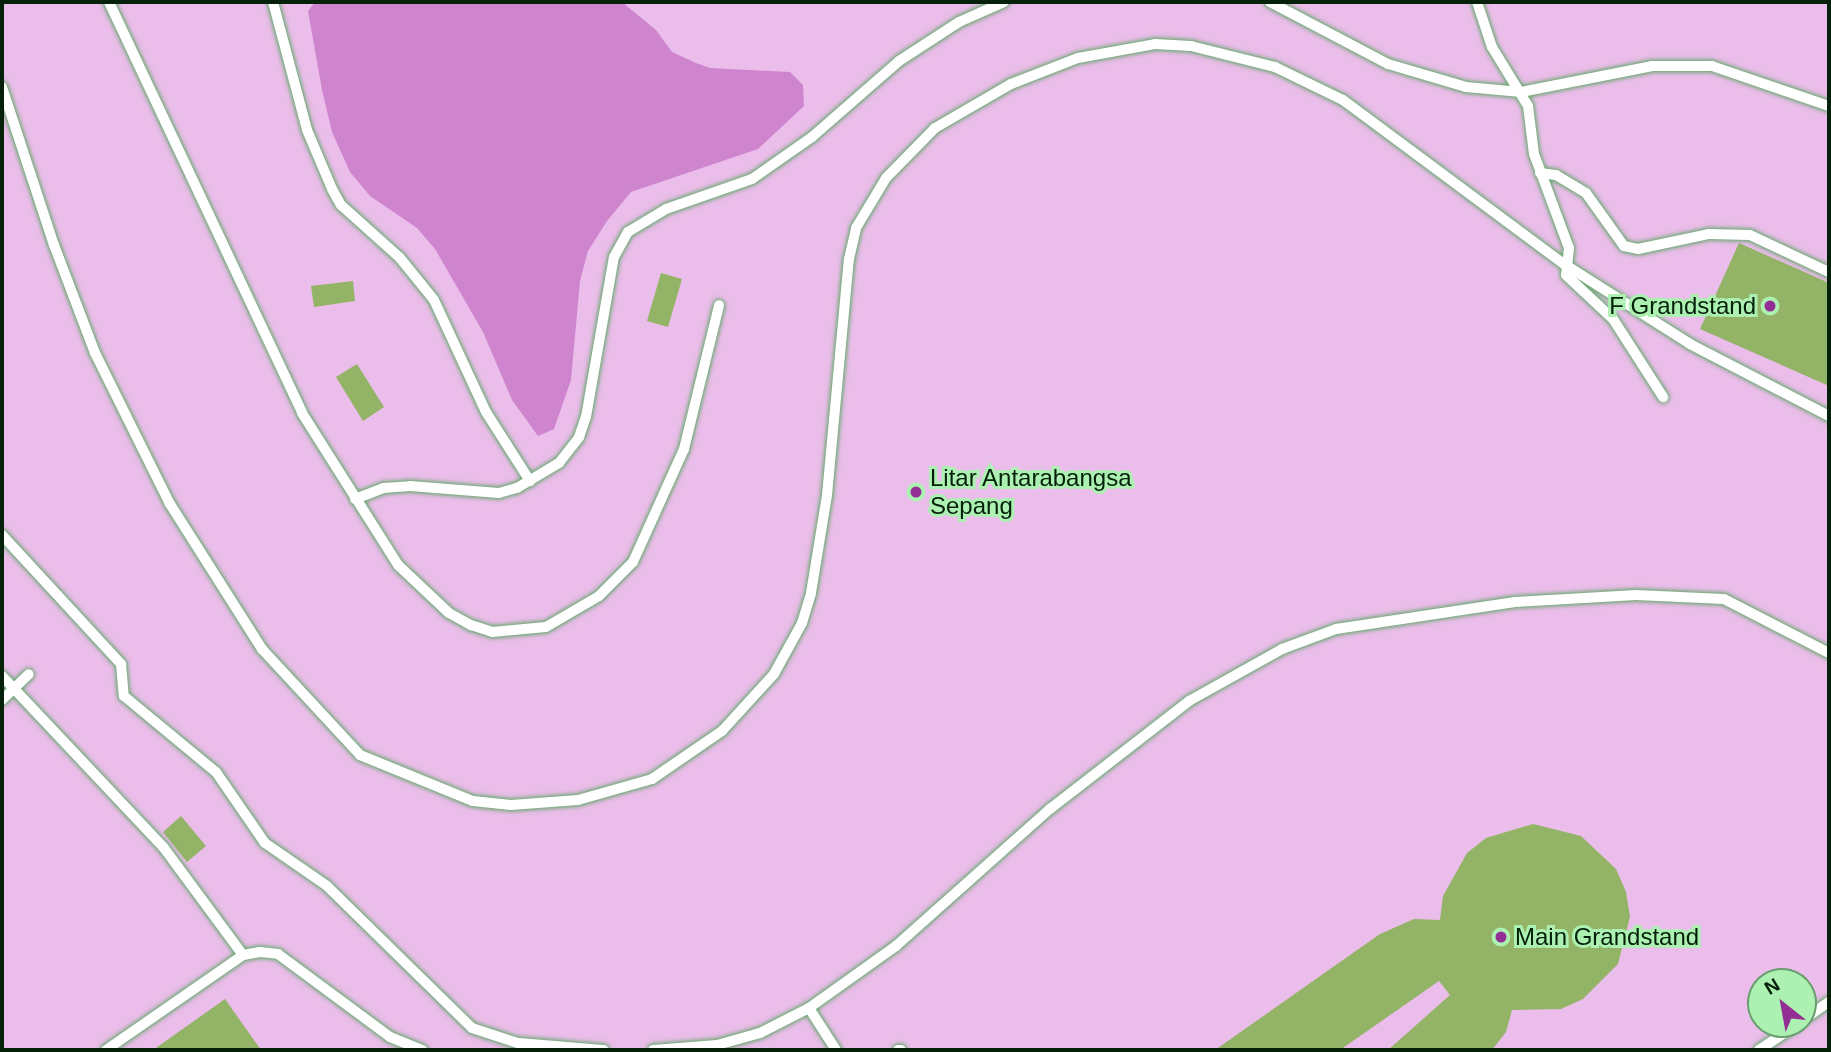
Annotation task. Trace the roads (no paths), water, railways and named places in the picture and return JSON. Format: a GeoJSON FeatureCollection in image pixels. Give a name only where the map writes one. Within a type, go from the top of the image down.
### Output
{"type":"FeatureCollection","features":[{"type":"Feature","properties":{"kind":"lane"},"geometry":{"type":"LineString","coordinates":[[109,2],[302,413],[398,565],[449,613],[471,625],[518,632],[546,627],[576,613],[619,579],[651,529],[684,449],[719,305]]}},
{"type":"Feature","properties":{"kind":"lane"},"geometry":{"type":"LineString","coordinates":[[273,2],[307,130],[332,189],[341,205],[400,258],[434,300],[486,412],[530,481]]}},
{"type":"Feature","properties":{"kind":"lane"},"geometry":{"type":"LineString","coordinates":[[355,499],[383,488],[410,486],[484,495],[530,481],[559,463],[579,437],[591,396],[614,257],[628,232],[653,215],[752,179],[812,136],[899,61],[959,22],[1004,2]]}},
{"type":"Feature","properties":{"kind":"lane"},"geometry":{"type":"LineString","coordinates":[[1270,2],[1405,71],[1466,87],[1521,92],[1618,71],[1686,65],[1737,73],[1829,106]]}},
{"type":"Feature","properties":{"kind":"lane"},"geometry":{"type":"LineString","coordinates":[[1477,2],[1492,47],[1528,106],[1540,173],[1564,229],[1569,248],[1564,264],[1573,283],[1613,319],[1663,397]]}},
{"type":"Feature","properties":{"kind":"lane"},"geometry":{"type":"LineString","coordinates":[[2,87],[95,353],[170,504],[262,649],[360,755],[429,786],[472,801],[498,804],[578,800],[652,779],[722,731],[774,674],[802,623],[811,593],[827,495],[849,259],[856,228],[886,178],[935,128],[1011,84],[1078,58],[1155,44],[1191,46],[1275,67],[1343,100],[1564,264],[1690,344],[1829,415]]}},
{"type":"Feature","properties":{"kind":"lane"},"geometry":{"type":"LineString","coordinates":[[1540,173],[1556,175],[1586,194],[1624,246],[1638,249],[1709,233],[1750,235],[1829,272]]}},
{"type":"Feature","properties":{"kind":"lane"},"geometry":{"type":"LineString","coordinates":[[2,535],[121,664],[124,696],[216,772],[265,844],[327,886],[472,1028],[519,1043],[604,1050]]}},
{"type":"Feature","properties":{"kind":"lane"},"geometry":{"type":"LineString","coordinates":[[653,1050],[715,1048],[760,1033],[809,1009],[896,946],[1050,809],[1189,701],[1282,649],[1336,629],[1516,601],[1636,595],[1711,598],[1724,599],[1829,653]]}},
{"type":"Feature","properties":{"kind":"lane"},"geometry":{"type":"LineString","coordinates":[[2,700],[29,674]]}},
{"type":"Feature","properties":{"kind":"lane"},"geometry":{"type":"LineString","coordinates":[[2,676],[164,848],[243,956]]}},
{"type":"Feature","properties":{"kind":"lane"},"geometry":{"type":"LineString","coordinates":[[106,1050],[243,956],[278,954],[390,1037],[422,1050]]}},
{"type":"Feature","properties":{"kind":"lane"},"geometry":{"type":"LineString","coordinates":[[809,1009],[836,1050]]}},
{"type":"Feature","properties":{"kind":"lane"},"geometry":{"type":"LineString","coordinates":[[1759,1050],[1777,1038]]}},
{"type":"Feature","properties":{"kind":"place","name":"F Grandstand"},"geometry":{"type":"Point","coordinates":[1770,306]}},
{"type":"Feature","properties":{"kind":"place","name":"Litar Antarabangsa Sepang"},"geometry":{"type":"Point","coordinates":[916,492]}},
{"type":"Feature","properties":{"kind":"place","name":"Main Grandstand"},"geometry":{"type":"Point","coordinates":[1501,937]}}]}
